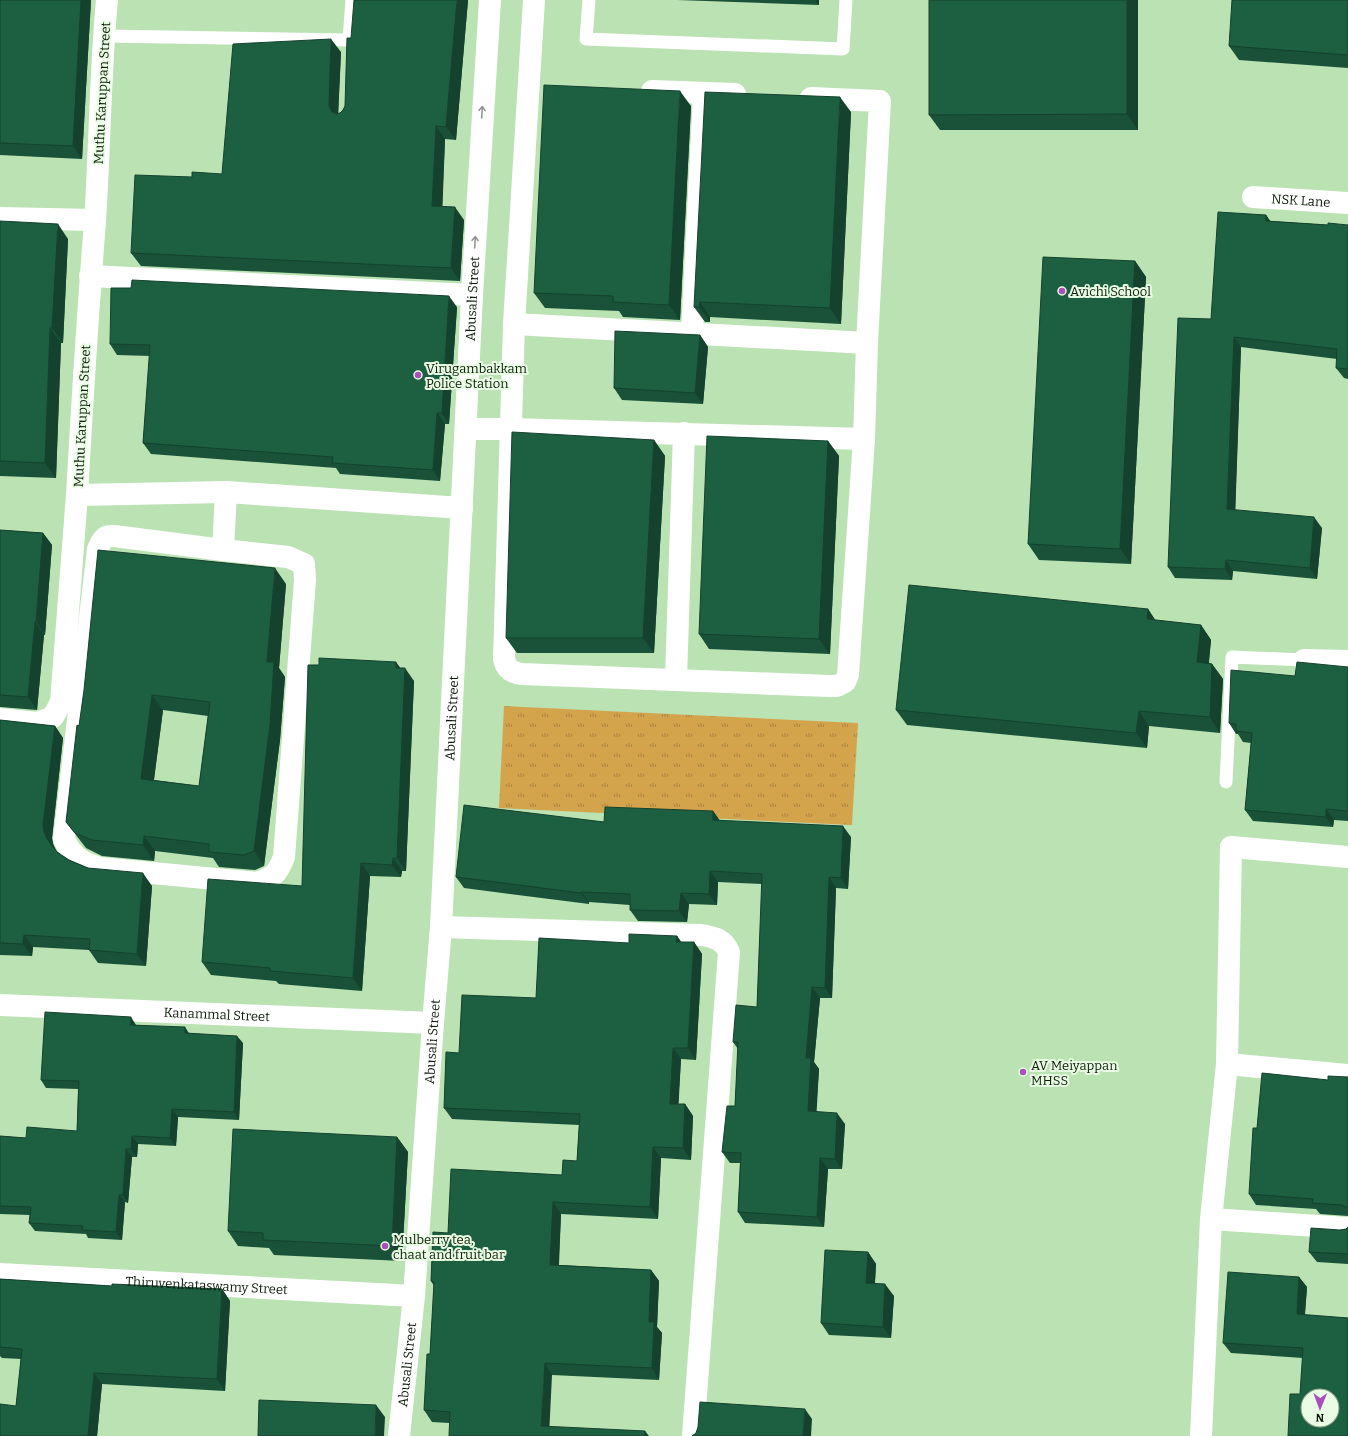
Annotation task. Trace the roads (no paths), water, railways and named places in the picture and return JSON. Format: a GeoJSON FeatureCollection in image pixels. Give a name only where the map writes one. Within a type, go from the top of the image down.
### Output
{"type":"FeatureCollection","features":[{"type":"Feature","properties":{"kind":"street","name":"Muthu Karuppan Street"},"geometry":{"type":"LineString","coordinates":[[107,0],[95,220],[90,276],[77,495],[226,492],[462,508]]}},
{"type":"Feature","properties":{"kind":"street","name":"Abusali Street"},"geometry":{"type":"LineString","coordinates":[[400,1436],[414,1296],[441,927],[472,295],[490,0]]}},
{"type":"Feature","properties":{"kind":"street"},"geometry":{"type":"LineString","coordinates":[[534,0],[536,87],[514,324],[504,659],[508,669],[514,673],[837,686],[845,682],[848,675],[864,439],[867,343],[880,101],[788,96]]}},
{"type":"Feature","properties":{"kind":"street"},"geometry":{"type":"LineString","coordinates":[[632,90],[757,95]]}},
{"type":"Feature","properties":{"kind":"street"},"geometry":{"type":"LineString","coordinates":[[692,333],[704,93]]}},
{"type":"Feature","properties":{"kind":"street","name":"NSK Lane"},"geometry":{"type":"LineString","coordinates":[[1253,197],[1348,203]]}},
{"type":"Feature","properties":{"kind":"street"},"geometry":{"type":"LineString","coordinates":[[0,218],[95,220]]}},
{"type":"Feature","properties":{"kind":"street"},"geometry":{"type":"LineString","coordinates":[[90,276],[472,295]]}},
{"type":"Feature","properties":{"kind":"street"},"geometry":{"type":"LineString","coordinates":[[514,324],[867,343]]}},
{"type":"Feature","properties":{"kind":"street"},"geometry":{"type":"LineString","coordinates":[[466,429],[864,439]]}},
{"type":"Feature","properties":{"kind":"street"},"geometry":{"type":"LineString","coordinates":[[676,679],[684,434]]}},
{"type":"Feature","properties":{"kind":"street"},"geometry":{"type":"LineString","coordinates":[[223,550],[226,492]]}},
{"type":"Feature","properties":{"kind":"street"},"geometry":{"type":"LineString","coordinates":[[0,719],[38,723],[53,717],[61,702],[77,495]]}},
{"type":"Feature","properties":{"kind":"street"},"geometry":{"type":"LineString","coordinates":[[108,536],[115,536],[223,550],[288,557],[304,564],[305,580],[284,857],[279,870],[271,877],[257,883],[100,868],[87,865],[76,858],[68,850],[64,839],[98,549],[102,539],[108,536]]}},
{"type":"Feature","properties":{"kind":"street"},"geometry":{"type":"LineString","coordinates":[[1304,660],[1348,660]]}},
{"type":"Feature","properties":{"kind":"street"},"geometry":{"type":"LineString","coordinates":[[1201,1436],[1211,1219],[1227,1064],[1231,847],[1348,857]]}},
{"type":"Feature","properties":{"kind":"street"},"geometry":{"type":"LineString","coordinates":[[441,927],[701,936],[712,937],[720,940],[729,952],[693,1436]]}},
{"type":"Feature","properties":{"kind":"street","name":"Kanammal Street"},"geometry":{"type":"LineString","coordinates":[[0,1005],[433,1023]]}},
{"type":"Feature","properties":{"kind":"street"},"geometry":{"type":"LineString","coordinates":[[1227,1064],[1348,1075]]}},
{"type":"Feature","properties":{"kind":"street"},"geometry":{"type":"LineString","coordinates":[[1211,1219],[1348,1228]]}},
{"type":"Feature","properties":{"kind":"street","name":"Thiruvenkataswamy Street"},"geometry":{"type":"LineString","coordinates":[[0,1274],[414,1296]]}},
{"type":"Feature","properties":{"kind":"lane"},"geometry":{"type":"LineString","coordinates":[[349,56],[352,0]]}},
{"type":"Feature","properties":{"kind":"lane"},"geometry":{"type":"LineString","coordinates":[[589,0],[586,39],[844,49],[846,0]]}},
{"type":"Feature","properties":{"kind":"lane"},"geometry":{"type":"LineString","coordinates":[[104,36],[349,40]]}},
{"type":"Feature","properties":{"kind":"lane"},"geometry":{"type":"LineString","coordinates":[[1226,782],[1232,657],[1304,660]]}},
{"type":"Feature","properties":{"kind":"place","name":"Avichi School"},"geometry":{"type":"Point","coordinates":[1062,291]}},
{"type":"Feature","properties":{"kind":"place","name":"Virugambakkam Police Station"},"geometry":{"type":"Point","coordinates":[418,375]}},
{"type":"Feature","properties":{"kind":"place","name":"AV Meiyappan MHSS"},"geometry":{"type":"Point","coordinates":[1023,1072]}},
{"type":"Feature","properties":{"kind":"place","name":"Mulberry tea, chaat and fruit bar"},"geometry":{"type":"Point","coordinates":[385,1246]}}]}
